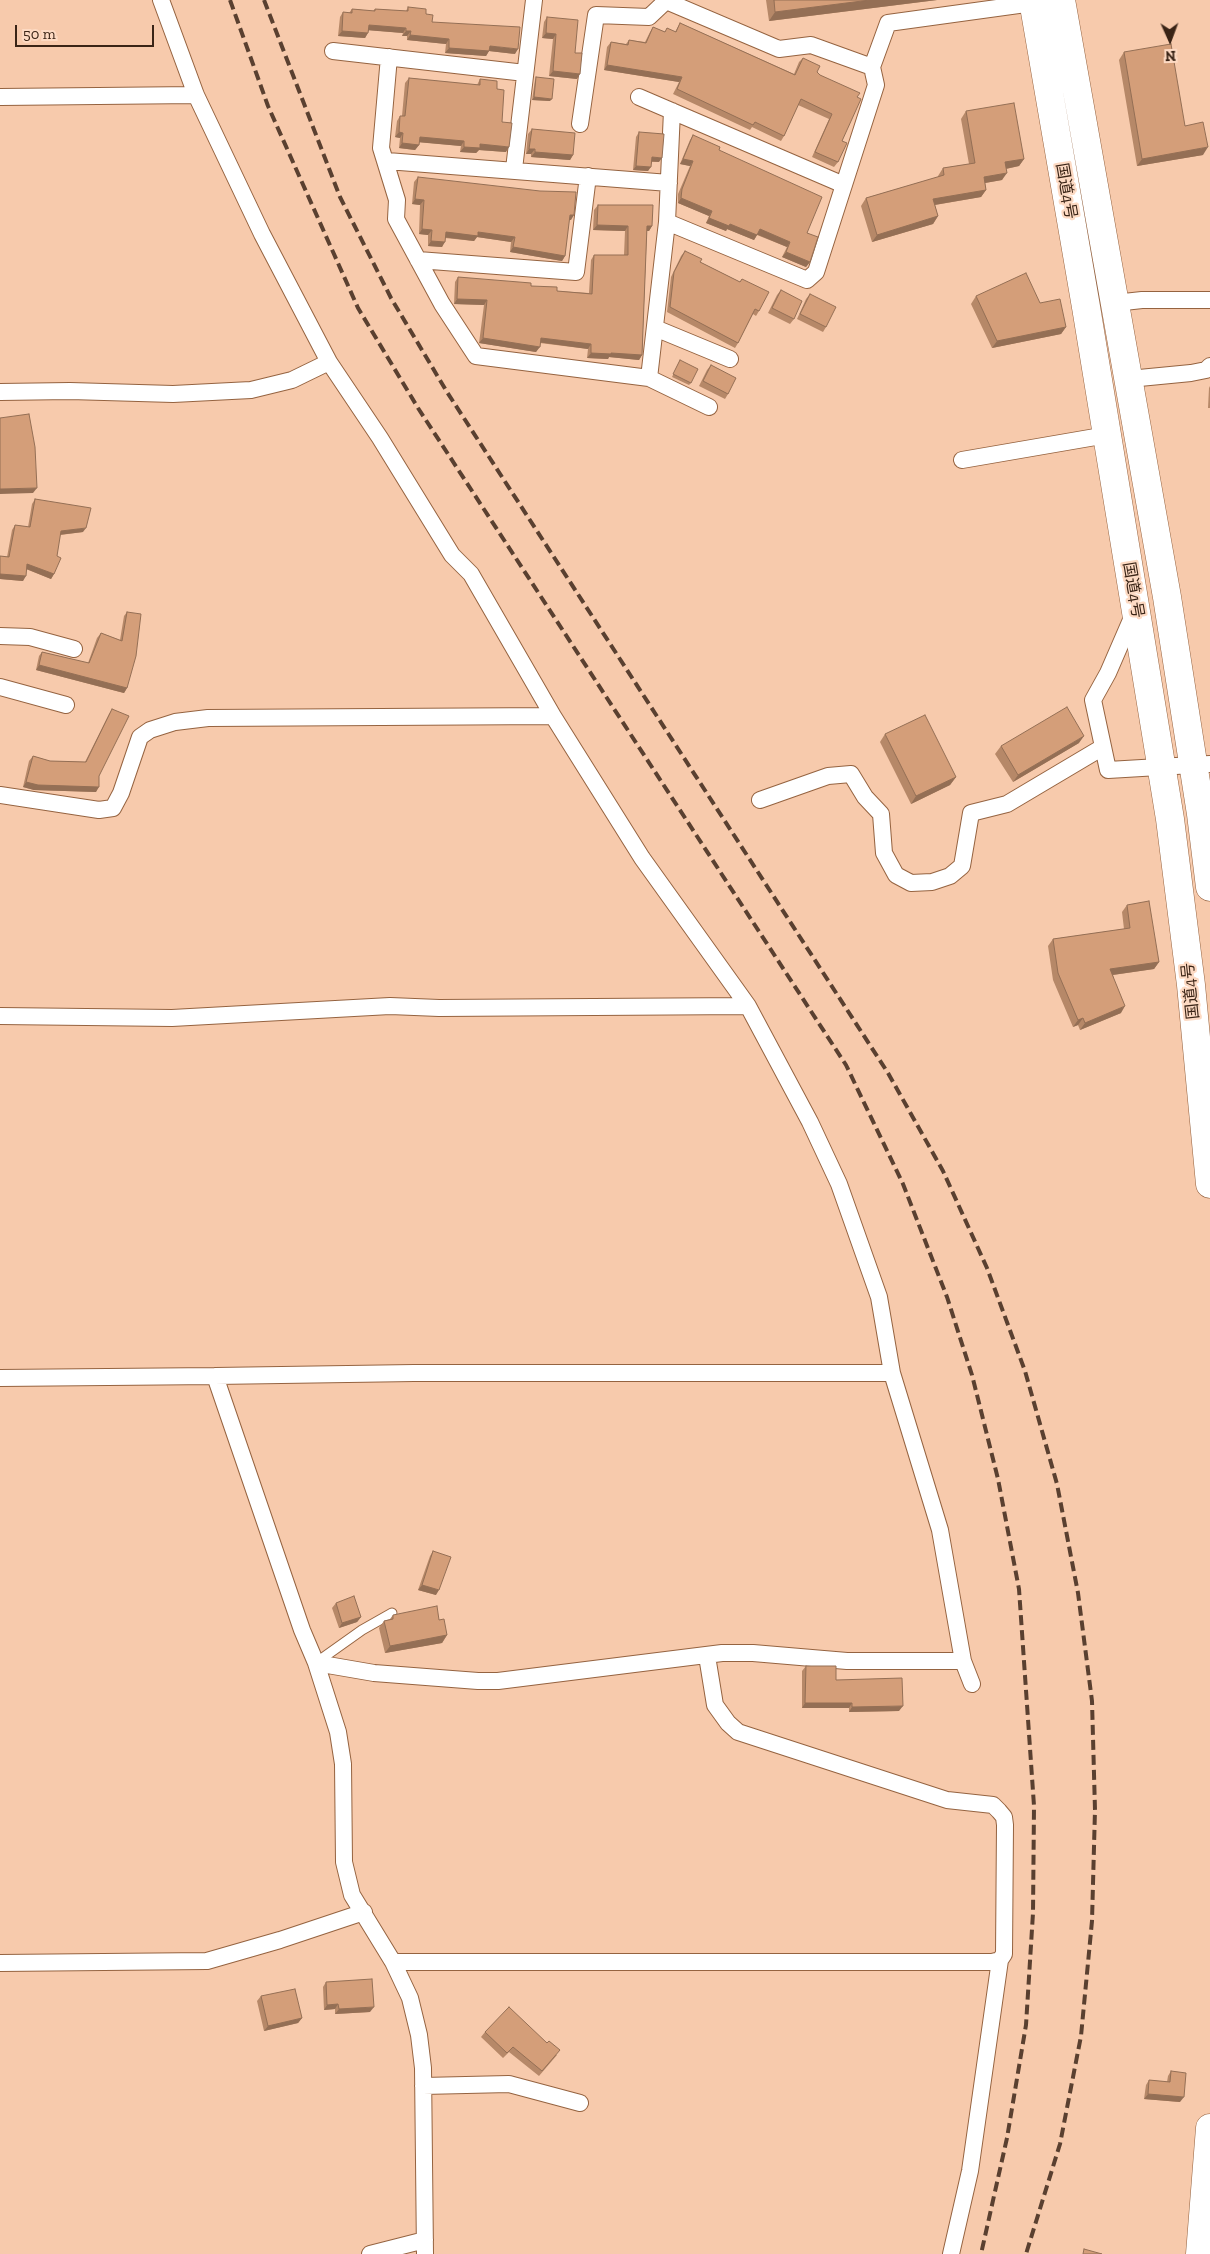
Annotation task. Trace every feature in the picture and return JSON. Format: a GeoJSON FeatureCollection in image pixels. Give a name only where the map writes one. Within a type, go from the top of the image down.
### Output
{"type":"FeatureCollection","features":[{"type":"Feature","properties":{"kind":"highway","name":"国道4号"},"geometry":{"type":"LineString","coordinates":[[1061,0],[1167,597],[1201,764],[1210,887]]}},
{"type":"Feature","properties":{"kind":"highway","name":"国道4号"},"geometry":{"type":"LineString","coordinates":[[1033,1],[1170,818],[1190,975],[1210,1184]]}},
{"type":"Feature","properties":{"kind":"highway"},"geometry":{"type":"LineString","coordinates":[[1200,2254],[1210,2128]]}},
{"type":"Feature","properties":{"kind":"street"},"geometry":{"type":"LineString","coordinates":[[161,0],[196,95],[262,234],[329,362],[380,438],[452,555],[471,574],[553,716],[642,858],[748,1006],[810,1122],[839,1184],[879,1297],[892,1373],[940,1530],[963,1661],[972,1684]]}},
{"type":"Feature","properties":{"kind":"street"},"geometry":{"type":"LineString","coordinates":[[514,169],[534,0]]}},
{"type":"Feature","properties":{"kind":"street"},"geometry":{"type":"LineString","coordinates":[[580,124],[596,15],[648,17],[666,1],[779,49],[811,45],[872,67]]}},
{"type":"Feature","properties":{"kind":"street"},"geometry":{"type":"LineString","coordinates":[[667,222],[807,280],[816,272],[876,84],[872,67],[888,23],[1033,1]]}},
{"type":"Feature","properties":{"kind":"street"},"geometry":{"type":"LineString","coordinates":[[332,51],[525,73]]}},
{"type":"Feature","properties":{"kind":"street"},"geometry":{"type":"LineString","coordinates":[[389,57],[381,148],[397,200],[396,219],[442,304],[476,356],[649,378],[709,407]]}},
{"type":"Feature","properties":{"kind":"street"},"geometry":{"type":"LineString","coordinates":[[0,97],[196,95]]}},
{"type":"Feature","properties":{"kind":"street"},"geometry":{"type":"LineString","coordinates":[[639,97],[844,185]]}},
{"type":"Feature","properties":{"kind":"street"},"geometry":{"type":"LineString","coordinates":[[649,378],[667,222],[672,111]]}},
{"type":"Feature","properties":{"kind":"street"},"geometry":{"type":"LineString","coordinates":[[386,161],[514,169],[669,183]]}},
{"type":"Feature","properties":{"kind":"street"},"geometry":{"type":"LineString","coordinates":[[418,260],[576,272],[588,176]]}},
{"type":"Feature","properties":{"kind":"street"},"geometry":{"type":"LineString","coordinates":[[1115,303],[1142,300],[1210,300]]}},
{"type":"Feature","properties":{"kind":"street"},"geometry":{"type":"LineString","coordinates":[[655,328],[730,359]]}},
{"type":"Feature","properties":{"kind":"street"},"geometry":{"type":"LineString","coordinates":[[0,392],[70,390],[173,394],[242,391],[292,380],[329,362]]}},
{"type":"Feature","properties":{"kind":"street"},"geometry":{"type":"LineString","coordinates":[[1129,379],[1191,373],[1206,370],[1210,366]]}},
{"type":"Feature","properties":{"kind":"street"},"geometry":{"type":"LineString","coordinates":[[962,460],[1106,435]]}},
{"type":"Feature","properties":{"kind":"street"},"geometry":{"type":"LineString","coordinates":[[1136,608],[1108,673],[1093,700],[1108,770],[1201,764]]}},
{"type":"Feature","properties":{"kind":"street"},"geometry":{"type":"LineString","coordinates":[[0,636],[30,637],[74,649]]}},
{"type":"Feature","properties":{"kind":"street"},"geometry":{"type":"LineString","coordinates":[[0,687],[66,705]]}},
{"type":"Feature","properties":{"kind":"street"},"geometry":{"type":"LineString","coordinates":[[0,795],[99,810],[113,808],[122,793],[140,738],[150,730],[175,722],[208,718],[553,716]]}},
{"type":"Feature","properties":{"kind":"street"},"geometry":{"type":"LineString","coordinates":[[760,800],[828,776],[851,774],[866,797],[881,814],[884,853],[896,875],[911,883],[932,882],[950,876],[962,866],[971,814],[1007,804],[1103,747]]}},
{"type":"Feature","properties":{"kind":"street"},"geometry":{"type":"LineString","coordinates":[[0,1016],[172,1018],[390,1006],[439,1008],[748,1006]]}},
{"type":"Feature","properties":{"kind":"street"},"geometry":{"type":"LineString","coordinates":[[0,1378],[414,1373],[892,1373]]}},
{"type":"Feature","properties":{"kind":"street"},"geometry":{"type":"LineString","coordinates":[[215,1376],[302,1630],[316,1663],[338,1732],[342,1750],[344,1862],[352,1894],[393,1962],[410,1998],[419,2035],[423,2086],[425,2247],[370,2254]]}},
{"type":"Feature","properties":{"kind":"street"},"geometry":{"type":"LineString","coordinates":[[316,1663],[374,1673],[478,1682],[707,1656],[753,1653],[847,1661],[963,1661]]}},
{"type":"Feature","properties":{"kind":"street"},"geometry":{"type":"LineString","coordinates":[[707,1656],[715,1705],[728,1723],[738,1732],[947,1800],[993,1805],[1004,1817],[1004,1954],[1000,1960],[970,2171],[950,2254]]}},
{"type":"Feature","properties":{"kind":"street"},"geometry":{"type":"LineString","coordinates":[[0,1963],[206,1961],[280,1940],[364,1912]]}},
{"type":"Feature","properties":{"kind":"street"},"geometry":{"type":"LineString","coordinates":[[393,1962],[992,1962],[1000,1960]]}},
{"type":"Feature","properties":{"kind":"street"},"geometry":{"type":"LineString","coordinates":[[423,2086],[509,2084],[580,2103]]}},
{"type":"Feature","properties":{"kind":"lane"},"geometry":{"type":"LineString","coordinates":[[316,1663],[362,1630],[392,1613]]}},
{"type":"Feature","properties":{"kind":"building"},"geometry":{"type":"Polygon","coordinates":[[[774,0],[870,0],[775,12],[774,0]]]}},
{"type":"Feature","properties":{"kind":"building"},"geometry":{"type":"Polygon","coordinates":[[[408,7],[426,9],[426,14],[433,15],[432,22],[520,27],[518,49],[490,46],[489,51],[449,48],[449,39],[410,35],[411,31],[406,31],[406,28],[369,25],[368,33],[342,31],[343,12],[352,13],[352,9],[408,11],[408,7]]]}},
{"type":"Feature","properties":{"kind":"building"},"geometry":{"type":"Polygon","coordinates":[[[547,17],[578,20],[575,53],[582,53],[580,74],[553,71],[556,34],[546,33],[547,17]]]}},
{"type":"Feature","properties":{"kind":"building"},"geometry":{"type":"Polygon","coordinates":[[[680,23],[795,75],[803,58],[820,66],[817,72],[820,75],[860,93],[857,97],[861,99],[842,141],[847,143],[838,162],[815,152],[832,114],[801,99],[784,136],[755,122],[753,125],[677,89],[682,77],[607,65],[611,42],[628,45],[629,40],[646,43],[653,27],[665,32],[667,28],[676,32],[680,23]]]}},
{"type":"Feature","properties":{"kind":"building"},"geometry":{"type":"Polygon","coordinates":[[[1171,44],[1185,126],[1203,122],[1208,147],[1142,159],[1124,52],[1171,44]]]}},
{"type":"Feature","properties":{"kind":"building"},"geometry":{"type":"Polygon","coordinates":[[[536,77],[554,79],[552,99],[534,97],[536,77]]]}},
{"type":"Feature","properties":{"kind":"building"},"geometry":{"type":"Polygon","coordinates":[[[409,78],[480,85],[480,79],[497,81],[497,89],[504,90],[502,122],[512,123],[509,147],[480,144],[480,148],[464,147],[464,141],[420,137],[419,145],[402,143],[403,133],[399,132],[400,116],[405,116],[409,78]]]}},
{"type":"Feature","properties":{"kind":"building"},"geometry":{"type":"Polygon","coordinates":[[[1014,103],[1024,159],[1005,162],[1007,173],[984,177],[986,190],[933,199],[938,216],[877,235],[866,198],[944,175],[943,168],[975,163],[966,111],[1014,103]]]}},
{"type":"Feature","properties":{"kind":"building"},"geometry":{"type":"Polygon","coordinates":[[[532,129],[575,133],[573,155],[535,152],[535,149],[529,149],[532,129]]]}},
{"type":"Feature","properties":{"kind":"building"},"geometry":{"type":"Polygon","coordinates":[[[639,132],[664,134],[662,158],[652,157],[651,167],[636,166],[639,132]]]}},
{"type":"Feature","properties":{"kind":"building"},"geometry":{"type":"Polygon","coordinates":[[[693,135],[720,147],[719,150],[822,197],[807,233],[818,237],[810,262],[786,252],[790,242],[760,229],[757,235],[709,218],[712,211],[681,198],[682,189],[693,161],[683,159],[693,135]]]}},
{"type":"Feature","properties":{"kind":"building"},"geometry":{"type":"Polygon","coordinates":[[[418,177],[540,191],[576,192],[574,215],[570,215],[565,256],[513,247],[515,237],[478,232],[478,236],[446,232],[445,242],[431,241],[432,230],[422,229],[424,200],[415,199],[418,177]]]}},
{"type":"Feature","properties":{"kind":"building"},"geometry":{"type":"Polygon","coordinates":[[[598,205],[653,205],[652,226],[647,226],[642,355],[591,353],[591,344],[541,338],[540,347],[483,338],[487,300],[457,299],[458,277],[531,283],[531,286],[557,287],[557,291],[592,294],[594,255],[628,255],[628,226],[597,225],[598,205]]]}},
{"type":"Feature","properties":{"kind":"building"},"geometry":{"type":"Polygon","coordinates":[[[685,251],[702,259],[700,262],[740,282],[742,279],[769,292],[759,311],[755,309],[738,343],[670,307],[674,272],[685,251]]]}},
{"type":"Feature","properties":{"kind":"building"},"geometry":{"type":"Polygon","coordinates":[[[1026,273],[1040,303],[1060,299],[1066,327],[997,341],[976,296],[1026,273]]]}},
{"type":"Feature","properties":{"kind":"building"},"geometry":{"type":"Polygon","coordinates":[[[781,290],[802,301],[794,319],[772,308],[781,290]]]}},
{"type":"Feature","properties":{"kind":"building"},"geometry":{"type":"Polygon","coordinates":[[[810,294],[836,307],[826,327],[800,314],[810,294]]]}},
{"type":"Feature","properties":{"kind":"building"},"geometry":{"type":"Polygon","coordinates":[[[680,360],[698,369],[691,383],[673,374],[680,360]]]}},
{"type":"Feature","properties":{"kind":"building"},"geometry":{"type":"Polygon","coordinates":[[[711,365],[736,378],[728,394],[703,381],[711,365]]]}},
{"type":"Feature","properties":{"kind":"building"},"geometry":{"type":"Polygon","coordinates":[[[29,414],[35,447],[37,488],[0,489],[0,418],[29,414]]]}},
{"type":"Feature","properties":{"kind":"building"},"geometry":{"type":"Polygon","coordinates":[[[35,499],[91,508],[86,528],[61,531],[57,556],[61,558],[54,574],[27,564],[26,576],[0,574],[0,556],[9,557],[15,525],[30,527],[35,499]]]}},
{"type":"Feature","properties":{"kind":"building"},"geometry":{"type":"Polygon","coordinates":[[[127,612],[141,614],[136,656],[127,688],[39,665],[42,652],[89,663],[101,633],[122,641],[127,612]]]}},
{"type":"Feature","properties":{"kind":"building"},"geometry":{"type":"Polygon","coordinates":[[[1067,707],[1084,736],[1018,775],[1001,746],[1067,707]]]}},
{"type":"Feature","properties":{"kind":"building"},"geometry":{"type":"Polygon","coordinates":[[[112,709],[129,716],[99,776],[99,787],[38,785],[26,782],[33,756],[50,761],[86,762],[112,709]]]}},
{"type":"Feature","properties":{"kind":"building"},"geometry":{"type":"Polygon","coordinates":[[[925,715],[956,777],[916,796],[885,734],[925,715]]]}},
{"type":"Feature","properties":{"kind":"building"},"geometry":{"type":"Polygon","coordinates":[[[1149,901],[1159,962],[1110,969],[1125,1006],[1085,1023],[1083,1018],[1078,1020],[1058,973],[1053,939],[1130,928],[1127,905],[1149,901]]]}},
{"type":"Feature","properties":{"kind":"building"},"geometry":{"type":"Polygon","coordinates":[[[433,1551],[451,1557],[439,1590],[422,1585],[433,1551]]]}},
{"type":"Feature","properties":{"kind":"building"},"geometry":{"type":"Polygon","coordinates":[[[354,1596],[361,1617],[342,1623],[336,1603],[354,1596]]]}},
{"type":"Feature","properties":{"kind":"building"},"geometry":{"type":"Polygon","coordinates":[[[437,1606],[439,1620],[444,1619],[447,1635],[390,1646],[384,1621],[393,1619],[393,1615],[437,1606]]]}},
{"type":"Feature","properties":{"kind":"building"},"geometry":{"type":"Polygon","coordinates":[[[806,1666],[836,1666],[836,1680],[902,1678],[903,1706],[852,1707],[852,1703],[805,1703],[806,1666]]]}},
{"type":"Feature","properties":{"kind":"building"},"geometry":{"type":"Polygon","coordinates":[[[372,1979],[374,2007],[339,2009],[338,2004],[327,2005],[326,1982],[372,1979]]]}},
{"type":"Feature","properties":{"kind":"building"},"geometry":{"type":"Polygon","coordinates":[[[295,1989],[302,2018],[268,2026],[261,1996],[295,1989]]]}},
{"type":"Feature","properties":{"kind":"building"},"geometry":{"type":"Polygon","coordinates":[[[509,2007],[547,2043],[549,2041],[560,2050],[542,2071],[513,2047],[507,2053],[485,2032],[509,2007]]]}},
{"type":"Feature","properties":{"kind":"building"},"geometry":{"type":"Polygon","coordinates":[[[1171,2071],[1186,2073],[1184,2097],[1148,2094],[1149,2080],[1170,2082],[1171,2071]]]}},
{"type":"Feature","properties":{"kind":"building"},"geometry":{"type":"Polygon","coordinates":[[[1084,2249],[1102,2254],[1083,2254],[1084,2249]]]}},
{"type":"Feature","properties":{"kind":"railway"},"geometry":{"type":"LineString","coordinates":[[230,0],[268,106],[358,308],[418,408],[846,1065],[903,1184],[947,1297],[972,1375],[998,1479],[1019,1589],[1034,1806],[1033,1913],[1026,2025],[1007,2138],[981,2254]]}},
{"type":"Feature","properties":{"kind":"railway"},"geometry":{"type":"LineString","coordinates":[[264,0],[340,197],[391,298],[447,392],[888,1073],[943,1171],[987,1268],[1025,1371],[1057,1484],[1078,1593],[1092,1701],[1095,1810],[1092,1921],[1081,2036],[1060,2144],[1026,2254]]}}]}
